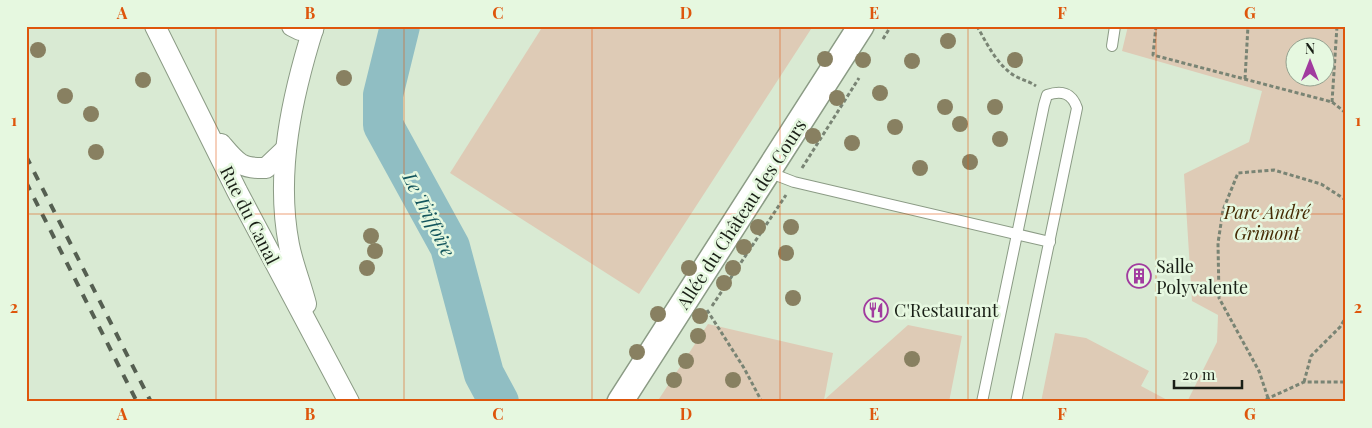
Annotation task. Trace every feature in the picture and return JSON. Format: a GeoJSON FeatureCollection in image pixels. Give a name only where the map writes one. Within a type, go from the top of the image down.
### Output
{"type":"FeatureCollection","features":[{"type":"Feature","properties":{"kind":"street","name":"Rue du Canal"},"geometry":{"type":"LineString","coordinates":[[155,26],[317,344],[350,402]]}},
{"type":"Feature","properties":{"kind":"street"},"geometry":{"type":"LineString","coordinates":[[292,26],[300,30],[313,28],[293,110],[286,149],[284,196],[290,245],[317,344]]}},
{"type":"Feature","properties":{"kind":"street","name":"Allée du Château des Cours"},"geometry":{"type":"LineString","coordinates":[[620,402],[862,26]]}},
{"type":"Feature","properties":{"kind":"street"},"geometry":{"type":"LineString","coordinates":[[204,125],[234,159],[247,169],[266,168],[286,149]]}},
{"type":"Feature","properties":{"kind":"lane"},"geometry":{"type":"LineString","coordinates":[[1112,46],[1115,26]]}},
{"type":"Feature","properties":{"kind":"lane"},"geometry":{"type":"LineString","coordinates":[[982,402],[1047,95],[1055,92],[1066,93],[1074,98],[1077,108],[1016,402]]}},
{"type":"Feature","properties":{"kind":"lane"},"geometry":{"type":"LineString","coordinates":[[768,172],[794,182],[1050,242]]}},
{"type":"Feature","properties":{"kind":"path"},"geometry":{"type":"LineString","coordinates":[[977,26],[1002,65],[1016,76],[1028,80],[1047,95]]}},
{"type":"Feature","properties":{"kind":"path"},"geometry":{"type":"LineString","coordinates":[[1156,26],[1153,55],[1332,102],[1346,113]]}},
{"type":"Feature","properties":{"kind":"path"},"geometry":{"type":"LineString","coordinates":[[1245,79],[1248,26]]}},
{"type":"Feature","properties":{"kind":"path"},"geometry":{"type":"LineString","coordinates":[[1332,102],[1337,26]]}},
{"type":"Feature","properties":{"kind":"path"},"geometry":{"type":"LineString","coordinates":[[1268,398],[1259,371],[1219,298],[1218,243],[1223,210],[1238,173],[1274,170],[1321,184],[1346,200]]}},
{"type":"Feature","properties":{"kind":"path"},"geometry":{"type":"LineString","coordinates":[[690,293],[705,307],[744,368],[762,402]]}},
{"type":"Feature","properties":{"kind":"path"},"geometry":{"type":"LineString","coordinates":[[1304,382],[1311,356],[1340,327],[1346,317]]}},
{"type":"Feature","properties":{"kind":"path"},"geometry":{"type":"LineString","coordinates":[[1260,402],[1304,382],[1346,382]]}},
{"type":"Feature","properties":{"kind":"green space"},"geometry":{"type":"Polygon","coordinates":[[[543,26],[813,26],[639,294],[450,173],[543,26]]]}},
{"type":"Feature","properties":{"kind":"green space","name":"Parc André Grimont"},"geometry":{"type":"Polygon","coordinates":[[[1128,26],[1346,26],[1346,402],[1187,402],[1217,342],[1218,315],[1192,301],[1184,174],[1249,142],[1262,91],[1122,51],[1128,26]]]}},
{"type":"Feature","properties":{"kind":"green space"},"geometry":{"type":"Polygon","coordinates":[[[708,324],[833,353],[824,400],[908,325],[962,336],[949,402],[657,402],[708,324]]]}},
{"type":"Feature","properties":{"kind":"green space"},"geometry":{"type":"Polygon","coordinates":[[[1055,333],[1086,338],[1149,371],[1141,386],[1171,402],[1041,402],[1055,333]]]}},
{"type":"Feature","properties":{"kind":"waterway","name":"Le Triffoire"},"geometry":{"type":"LineString","coordinates":[[400,26],[383,95],[383,125],[450,247],[484,374],[499,402]]}},
{"type":"Feature","properties":{"kind":"railway"},"geometry":{"type":"LineString","coordinates":[[26,156],[151,402]]}},
{"type":"Feature","properties":{"kind":"railway"},"geometry":{"type":"LineString","coordinates":[[26,182],[137,402]]}},
{"type":"Feature","properties":{"kind":"place","name":"Salle Polyvalente"},"geometry":{"type":"Point","coordinates":[1139,276]}},
{"type":"Feature","properties":{"kind":"place","name":"C'Restaurant"},"geometry":{"type":"Point","coordinates":[876,310]}}]}
